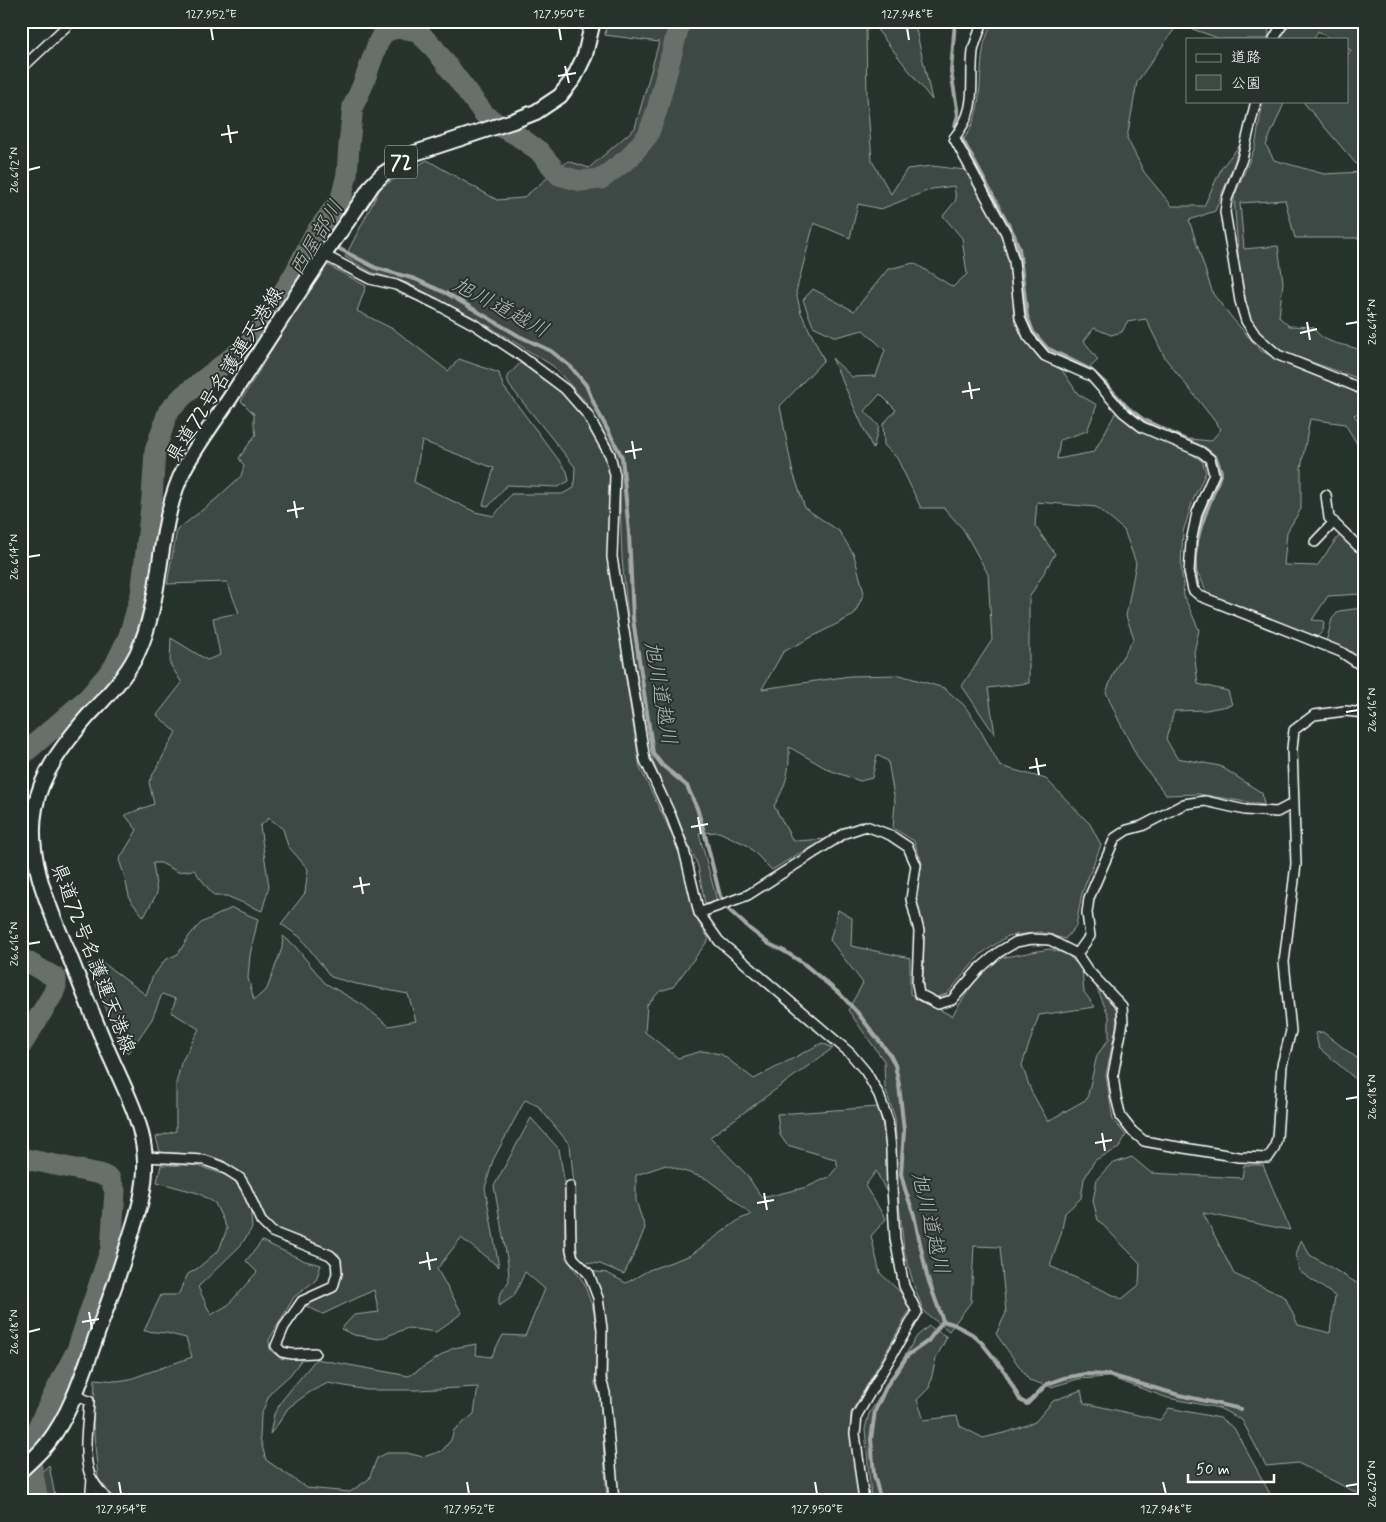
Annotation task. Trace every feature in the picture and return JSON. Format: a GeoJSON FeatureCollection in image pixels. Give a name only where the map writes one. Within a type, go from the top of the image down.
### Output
{"type":"FeatureCollection","features":[{"type":"Feature","properties":{"kind":"main road","name":"県道72号名護運天港線"},"geometry":{"type":"LineString","coordinates":[[21,1470],[40,1452],[53,1435],[74,1395],[123,1262],[143,1196],[145,1158],[141,1130],[133,1107],[104,1042],[40,878],[36,863],[32,836],[34,810],[51,764],[68,740],[123,677],[138,653],[152,611],[165,526],[185,468],[372,186],[383,174],[415,153],[536,112],[560,96],[574,78],[585,55],[593,21]]}},
{"type":"Feature","properties":{"kind":"street"},"geometry":{"type":"LineString","coordinates":[[21,68],[72,21]]}},
{"type":"Feature","properties":{"kind":"street"},"geometry":{"type":"LineString","coordinates":[[983,21],[974,50],[972,100],[963,127],[954,138],[1006,233],[1014,261],[1020,318],[1028,336],[1045,356],[1090,376],[1123,412],[1142,427],[1201,452],[1210,459],[1214,474],[1197,513],[1191,542],[1189,572],[1193,590],[1200,596],[1341,652],[1365,668]]}},
{"type":"Feature","properties":{"kind":"street"},"geometry":{"type":"LineString","coordinates":[[1275,38],[1284,21]]}},
{"type":"Feature","properties":{"kind":"street"},"geometry":{"type":"LineString","coordinates":[[1256,102],[1242,159],[1227,199],[1225,212],[1240,301],[1246,321],[1256,336],[1278,355],[1365,391]]}},
{"type":"Feature","properties":{"kind":"street"},"geometry":{"type":"LineString","coordinates":[[327,252],[370,279],[396,285],[436,304],[475,325],[517,353],[565,389],[587,414],[610,455],[615,475],[612,557],[644,760],[671,816],[684,850],[699,913],[720,941],[850,1053],[866,1072],[879,1095],[888,1121],[895,1239],[904,1286],[916,1312],[857,1415],[855,1434],[864,1501]]}},
{"type":"Feature","properties":{"kind":"street"},"geometry":{"type":"LineString","coordinates":[[1326,495],[1329,518],[1358,546],[1365,550]]}},
{"type":"Feature","properties":{"kind":"street"},"geometry":{"type":"LineString","coordinates":[[1315,542],[1334,522]]}},
{"type":"Feature","properties":{"kind":"street"},"geometry":{"type":"LineString","coordinates":[[699,913],[748,895],[844,833],[866,826],[890,835],[908,847],[916,865],[911,899],[919,931],[917,983],[919,994],[938,1004],[952,1000],[979,970],[999,952],[1016,942],[1050,940],[1077,954],[1087,969],[1122,1006],[1123,1022],[1113,1075],[1121,1117],[1132,1131],[1144,1141],[1239,1157],[1268,1158],[1274,1149],[1277,1138],[1282,1065],[1291,1031],[1284,962],[1296,864],[1292,748],[1294,730],[1314,715],[1345,711],[1365,713]]}},
{"type":"Feature","properties":{"kind":"street"},"geometry":{"type":"LineString","coordinates":[[1077,954],[1090,936],[1087,913],[1089,898],[1115,838],[1127,830],[1142,826],[1184,804],[1205,801],[1245,810],[1277,812],[1294,803]]}},
{"type":"Feature","properties":{"kind":"street"},"geometry":{"type":"LineString","coordinates":[[145,1158],[204,1160],[221,1166],[240,1178],[261,1222],[272,1232],[311,1246],[330,1255],[336,1261],[333,1286],[302,1301],[284,1327],[276,1346],[282,1352],[292,1354],[315,1353]]}},
{"type":"Feature","properties":{"kind":"street"},"geometry":{"type":"LineString","coordinates":[[570,1186],[571,1250],[573,1258],[589,1274],[598,1298],[602,1329],[601,1379],[605,1393],[614,1501]]}},
{"type":"Feature","properties":{"kind":"street"},"geometry":{"type":"LineString","coordinates":[[74,1395],[89,1401],[86,1448],[88,1470],[92,1479],[108,1501]]}},
{"type":"Feature","properties":{"kind":"street"},"geometry":{"type":"LineString","coordinates":[[90,1501],[92,1479]]}},
{"type":"Feature","properties":{"kind":"green space"},"geometry":{"type":"Polygon","coordinates":[[[607,21],[914,21],[932,100],[875,27],[866,30],[867,97],[872,161],[891,194],[907,169],[932,166],[965,170],[999,230],[1010,261],[1015,318],[1021,335],[1039,358],[1062,370],[1078,394],[1097,405],[1087,431],[1060,440],[1057,459],[1094,452],[1116,412],[1135,429],[1187,451],[1202,461],[1206,472],[1193,500],[1183,532],[1181,565],[1184,596],[1199,630],[1194,652],[1198,684],[1228,691],[1232,705],[1206,710],[1174,711],[1166,739],[1177,758],[1220,766],[1262,793],[1264,805],[1198,794],[1166,795],[1139,760],[1106,692],[1117,666],[1134,638],[1126,616],[1136,563],[1124,530],[1096,507],[1037,502],[1035,526],[1055,554],[1029,598],[1029,683],[988,688],[995,735],[962,686],[992,640],[988,574],[963,529],[944,508],[921,508],[897,458],[884,445],[883,424],[896,410],[880,394],[865,411],[879,426],[873,449],[832,358],[852,377],[876,376],[885,350],[863,330],[836,337],[813,326],[803,300],[813,289],[854,311],[888,269],[914,263],[953,287],[967,274],[962,238],[943,216],[956,200],[954,186],[932,189],[881,209],[858,204],[850,238],[814,223],[796,292],[801,313],[824,360],[780,406],[792,469],[805,508],[839,531],[854,555],[864,593],[854,615],[783,652],[762,689],[850,676],[900,675],[944,688],[964,705],[976,722],[1000,766],[1046,779],[1090,824],[1101,845],[1082,893],[1076,926],[1065,939],[1040,932],[1008,936],[981,954],[947,994],[937,997],[923,990],[924,931],[916,897],[922,863],[914,841],[893,828],[895,802],[888,761],[877,755],[872,778],[860,781],[829,770],[789,747],[789,764],[786,778],[782,792],[774,806],[793,841],[829,839],[798,854],[772,870],[747,845],[719,832],[699,833],[717,901],[705,904],[698,866],[653,762],[630,637],[622,559],[619,474],[615,452],[584,400],[553,366],[477,319],[407,283],[371,272],[345,257],[381,187],[427,160],[497,200],[523,198],[568,161],[589,168],[635,128],[659,42],[605,35],[607,21]]]}},
{"type":"Feature","properties":{"kind":"green space"},"geometry":{"type":"Polygon","coordinates":[[[992,21],[1267,21],[1269,34],[1267,38],[1218,38],[1178,24],[1137,82],[1127,138],[1144,172],[1172,206],[1204,206],[1222,167],[1240,145],[1215,211],[1189,220],[1213,294],[1260,350],[1290,366],[1353,391],[1365,399],[1365,410],[1354,415],[1365,430],[1365,457],[1345,424],[1310,419],[1301,468],[1301,509],[1287,532],[1284,565],[1317,566],[1341,533],[1365,554],[1365,643],[1362,645],[1365,649],[1365,664],[1347,650],[1326,642],[1332,619],[1339,611],[1362,608],[1361,594],[1328,596],[1312,620],[1324,621],[1323,631],[1317,637],[1207,595],[1201,578],[1191,566],[1201,515],[1217,475],[1213,459],[1178,438],[1211,441],[1221,429],[1165,358],[1146,319],[1127,322],[1122,332],[1111,335],[1094,328],[1084,341],[1098,360],[1086,371],[1048,355],[1032,335],[1024,317],[1017,260],[961,143],[977,110],[985,40],[992,21]]]}},
{"type":"Feature","properties":{"kind":"green space"},"geometry":{"type":"Polygon","coordinates":[[[1294,21],[1365,21],[1365,238],[1295,238],[1285,200],[1240,203],[1244,249],[1278,246],[1283,282],[1279,317],[1289,326],[1313,327],[1323,338],[1365,352],[1365,374],[1360,379],[1283,352],[1261,334],[1249,317],[1239,265],[1234,197],[1255,147],[1263,102],[1285,102],[1266,145],[1274,160],[1324,174],[1363,172],[1304,103],[1348,102],[1348,54],[1351,50],[1348,48],[1348,38],[1329,38],[1318,31],[1314,38],[1281,38],[1290,23],[1294,21]]]}},
{"type":"Feature","properties":{"kind":"green space"},"geometry":{"type":"Polygon","coordinates":[[[326,264],[366,286],[357,311],[395,330],[448,371],[459,359],[499,373],[503,386],[567,471],[569,481],[558,487],[507,485],[489,506],[483,505],[494,468],[422,441],[414,482],[475,512],[494,516],[511,494],[562,494],[574,488],[575,467],[509,385],[507,377],[520,363],[560,391],[583,416],[605,456],[612,480],[609,557],[640,768],[682,860],[694,915],[709,939],[673,987],[660,991],[647,1005],[645,1032],[678,1058],[702,1051],[721,1054],[754,1079],[822,1043],[833,1048],[710,1137],[747,1175],[762,1198],[807,1187],[829,1177],[838,1166],[835,1159],[787,1145],[780,1135],[777,1114],[878,1107],[885,1134],[886,1191],[876,1171],[865,1186],[886,1219],[871,1236],[880,1273],[901,1293],[910,1310],[851,1413],[850,1433],[860,1501],[618,1501],[607,1377],[607,1325],[600,1291],[589,1271],[607,1273],[626,1283],[649,1270],[691,1255],[740,1219],[751,1215],[707,1179],[666,1165],[636,1175],[636,1201],[645,1228],[624,1274],[600,1264],[583,1262],[578,1255],[573,1226],[574,1185],[570,1145],[538,1106],[525,1100],[493,1160],[485,1188],[499,1267],[461,1238],[437,1269],[462,1313],[436,1332],[408,1328],[379,1339],[354,1335],[341,1329],[354,1315],[379,1312],[374,1290],[323,1314],[306,1306],[310,1301],[337,1289],[341,1272],[339,1254],[316,1243],[275,1228],[265,1218],[245,1177],[222,1161],[198,1155],[160,1152],[156,1137],[176,1131],[176,1084],[181,1063],[199,1029],[171,1012],[176,999],[162,994],[152,1019],[128,1054],[108,1014],[88,964],[102,962],[146,995],[152,978],[165,960],[178,954],[189,936],[201,923],[232,908],[258,919],[250,955],[248,978],[254,1000],[267,989],[282,948],[283,936],[294,945],[325,983],[363,1005],[389,1026],[416,1021],[408,994],[331,977],[300,937],[281,924],[305,893],[308,869],[288,846],[283,829],[269,818],[260,826],[269,887],[262,911],[227,896],[214,896],[194,870],[178,872],[161,863],[153,863],[157,893],[144,917],[130,900],[119,860],[137,830],[125,815],[154,804],[149,782],[176,732],[157,715],[182,683],[170,664],[171,638],[207,660],[220,655],[213,618],[239,613],[227,582],[167,584],[177,530],[215,500],[241,476],[244,466],[239,458],[256,434],[254,414],[241,401],[326,264]]]}},
{"type":"Feature","properties":{"kind":"green space"},"geometry":{"type":"Polygon","coordinates":[[[838,910],[852,918],[851,946],[910,958],[910,994],[952,1016],[978,976],[1000,958],[1049,949],[1067,954],[1082,969],[1084,992],[1095,1007],[1039,1015],[1022,1065],[1031,1091],[1048,1121],[1087,1099],[1097,1055],[1109,1039],[1109,1016],[1094,982],[1117,1010],[1116,1027],[1106,1075],[1113,1120],[1126,1135],[1119,1148],[1095,1160],[1084,1179],[1081,1198],[1065,1213],[1061,1234],[1050,1266],[1122,1299],[1139,1285],[1140,1263],[1098,1220],[1093,1201],[1097,1179],[1111,1164],[1132,1157],[1151,1173],[1242,1178],[1244,1165],[1263,1165],[1290,1230],[1203,1213],[1234,1274],[1285,1297],[1298,1325],[1330,1333],[1335,1296],[1299,1271],[1296,1255],[1301,1240],[1310,1255],[1365,1288],[1365,1497],[1298,1463],[1266,1466],[1242,1420],[1219,1408],[1168,1398],[1109,1377],[1078,1379],[1051,1387],[1029,1380],[996,1334],[1006,1313],[1000,1247],[974,1246],[971,1302],[949,1331],[924,1312],[914,1286],[904,1250],[899,1203],[895,1118],[885,1088],[884,1061],[848,1010],[863,983],[830,940],[838,910]]]}},
{"type":"Feature","properties":{"kind":"green space"},"geometry":{"type":"Polygon","coordinates":[[[1323,1032],[1358,1059],[1365,1057],[1365,1087],[1319,1048],[1315,1033],[1323,1032]]]}},
{"type":"Feature","properties":{"kind":"green space"},"geometry":{"type":"Polygon","coordinates":[[[531,1118],[559,1149],[565,1185],[565,1250],[570,1263],[584,1283],[594,1312],[597,1334],[595,1384],[600,1396],[607,1501],[116,1501],[98,1478],[93,1424],[95,1379],[117,1381],[130,1379],[192,1357],[186,1338],[166,1333],[144,1331],[161,1295],[178,1295],[188,1274],[219,1250],[227,1229],[215,1203],[198,1193],[157,1182],[161,1165],[195,1165],[220,1173],[233,1179],[250,1204],[252,1228],[241,1245],[198,1287],[211,1315],[228,1305],[257,1272],[246,1261],[262,1241],[305,1261],[321,1265],[316,1280],[294,1297],[269,1340],[270,1350],[280,1358],[302,1359],[290,1375],[270,1393],[261,1415],[260,1438],[266,1460],[307,1488],[350,1492],[369,1479],[377,1458],[387,1453],[407,1453],[423,1457],[442,1451],[451,1440],[454,1430],[474,1414],[478,1387],[367,1390],[328,1383],[310,1392],[288,1408],[270,1434],[274,1414],[283,1399],[316,1359],[409,1376],[453,1348],[477,1344],[476,1355],[491,1357],[503,1335],[525,1336],[545,1289],[525,1272],[514,1296],[499,1306],[499,1296],[509,1281],[508,1264],[494,1186],[531,1118]]]}},
{"type":"Feature","properties":{"kind":"green space"},"geometry":{"type":"Polygon","coordinates":[[[929,1326],[947,1337],[936,1358],[929,1388],[917,1400],[924,1420],[957,1416],[960,1426],[983,1438],[1008,1432],[1035,1422],[1053,1401],[1081,1390],[1084,1403],[1160,1420],[1169,1408],[1220,1418],[1234,1428],[1274,1501],[874,1501],[871,1497],[865,1429],[869,1414],[917,1336],[929,1326]]]}},
{"type":"Feature","properties":{"kind":"green space"},"geometry":{"type":"Polygon","coordinates":[[[49,1465],[56,1501],[21,1501],[21,1492],[49,1465]]]}},
{"type":"Feature","properties":{"kind":"waterway","name":"西屋部川"},"geometry":{"type":"LineString","coordinates":[[21,756],[89,697],[114,667],[129,636],[141,595],[152,498],[155,451],[168,412],[183,396],[249,344],[262,327],[295,273],[314,235],[341,199],[347,174],[353,106],[382,35],[389,30],[401,28],[417,31],[434,48],[485,115],[539,151],[559,175],[580,181],[601,179],[629,158],[648,135],[657,110],[680,21]]}},
{"type":"Feature","properties":{"kind":"waterway"},"geometry":{"type":"LineString","coordinates":[[955,21],[951,71],[958,115],[955,126],[1014,235],[1019,248],[1027,316],[1033,332],[1047,348],[1091,370],[1127,407],[1144,420],[1205,449],[1216,458],[1221,472],[1200,531],[1195,555],[1198,587]]}},
{"type":"Feature","properties":{"kind":"waterway","name":"旭川道越川"},"geometry":{"type":"LineString","coordinates":[[314,235],[328,242]]}},
{"type":"Feature","properties":{"kind":"waterway","name":"旭川道越川"},"geometry":{"type":"LineString","coordinates":[[334,246],[376,268],[415,279],[448,294],[519,336],[551,351],[571,367],[586,385],[622,457],[629,533],[633,619],[653,753],[662,765],[687,786],[697,808],[720,896],[727,908],[769,944],[803,963],[841,995],[857,1012],[890,1055],[895,1065],[904,1131],[901,1174],[914,1215],[927,1276],[943,1321],[928,1341],[908,1355],[887,1385],[875,1411],[871,1439],[874,1475],[881,1501]]}},
{"type":"Feature","properties":{"kind":"waterway","name":"西屋部川"},"geometry":{"type":"LineString","coordinates":[[21,958],[56,978],[53,994],[21,1046]]}},
{"type":"Feature","properties":{"kind":"waterway","name":"西屋部川"},"geometry":{"type":"LineString","coordinates":[[21,1158],[100,1174],[110,1179],[115,1191],[111,1249],[77,1350],[32,1439],[29,1451],[38,1501]]}},
{"type":"Feature","properties":{"kind":"waterway"},"geometry":{"type":"LineString","coordinates":[[943,1321],[972,1334],[982,1343],[1005,1372],[1020,1400],[1027,1404],[1047,1384],[1085,1374],[1109,1375],[1179,1395],[1241,1409]]}}]}
